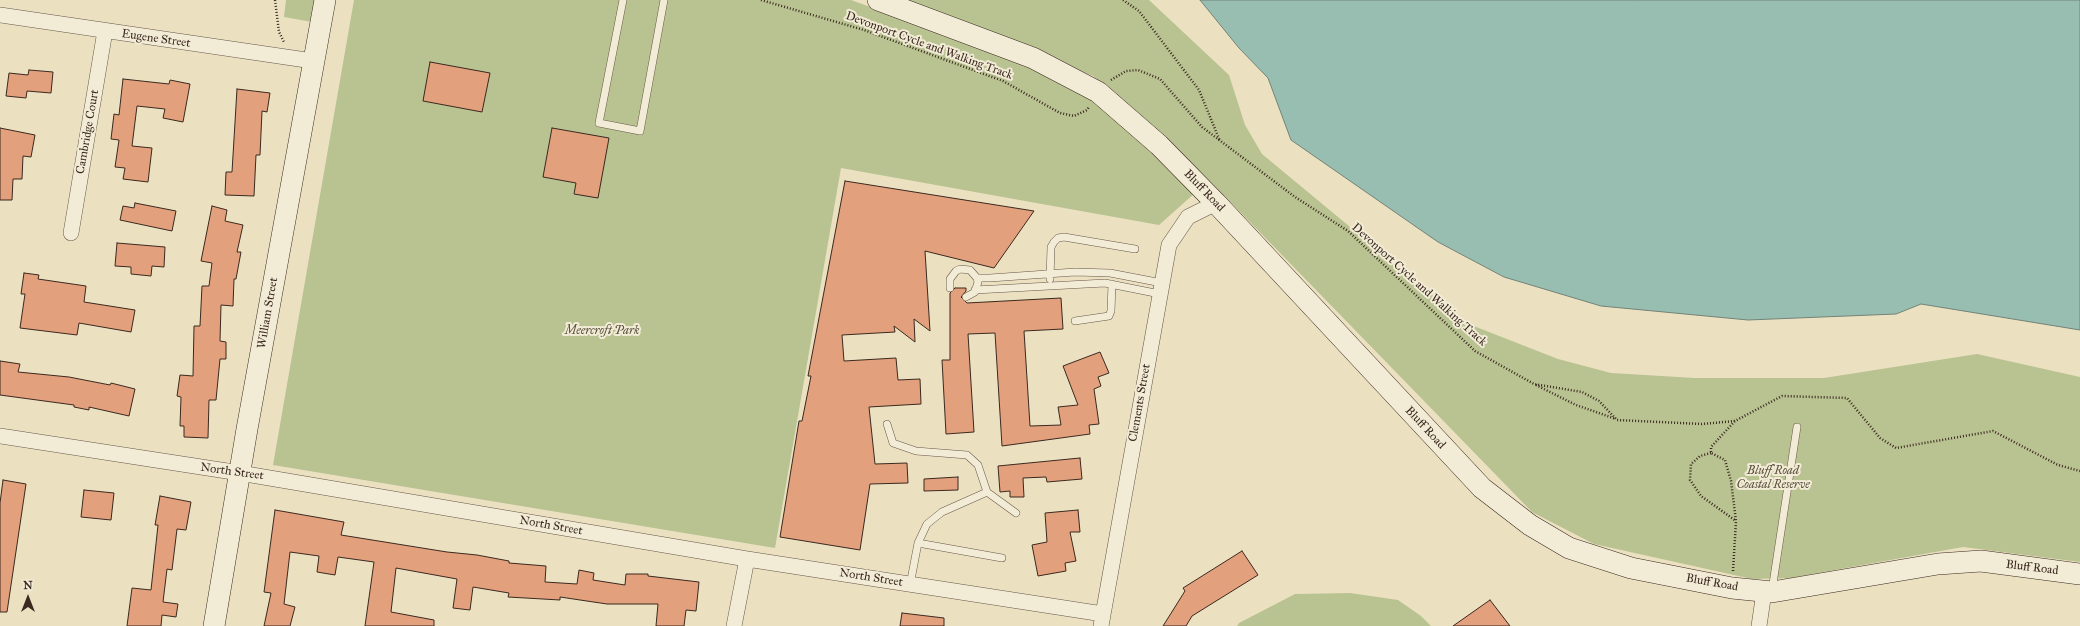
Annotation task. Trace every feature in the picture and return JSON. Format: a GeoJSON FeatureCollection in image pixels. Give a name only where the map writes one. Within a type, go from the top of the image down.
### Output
{"type":"FeatureCollection","features":[{"type":"Feature","properties":{"kind":"street","name":"William Street"},"geometry":{"type":"LineString","coordinates":[[214,626],[325,0]]}},
{"type":"Feature","properties":{"kind":"street","name":"Bluff Road"},"geometry":{"type":"LineString","coordinates":[[878,0],[1033,58],[1098,92],[1159,145],[1216,203],[1482,488],[1530,525],[1569,548],[1631,568],[1732,588],[1768,592],[1938,564],[1981,561],[2080,574]]}},
{"type":"Feature","properties":{"kind":"street","name":"Eugene Street"},"geometry":{"type":"LineString","coordinates":[[0,15],[313,61]]}},
{"type":"Feature","properties":{"kind":"street","name":"Cambridge Court"},"geometry":{"type":"LineString","coordinates":[[71,233],[105,31]]}},
{"type":"Feature","properties":{"kind":"street","name":"Clements Street"},"geometry":{"type":"LineString","coordinates":[[1102,620],[1169,245],[1188,217],[1216,203]]}},
{"type":"Feature","properties":{"kind":"street","name":"North Street"},"geometry":{"type":"LineString","coordinates":[[0,436],[240,473],[747,559],[910,585],[1102,620]]}},
{"type":"Feature","properties":{"kind":"street"},"geometry":{"type":"LineString","coordinates":[[734,626],[747,559]]}},
{"type":"Feature","properties":{"kind":"street"},"geometry":{"type":"LineString","coordinates":[[1759,626],[1768,592]]}},
{"type":"Feature","properties":{"kind":"lane"},"geometry":{"type":"LineString","coordinates":[[623,0],[599,123],[640,131],[664,0]]}},
{"type":"Feature","properties":{"kind":"lane"},"geometry":{"type":"LineString","coordinates":[[1050,285],[1051,247],[1058,238],[1064,236],[1135,249]]}},
{"type":"Feature","properties":{"kind":"lane"},"geometry":{"type":"LineString","coordinates":[[950,288],[950,279],[956,271],[965,269],[970,270],[977,278],[978,282],[975,290],[966,297]]}},
{"type":"Feature","properties":{"kind":"lane"},"geometry":{"type":"LineString","coordinates":[[977,278],[1075,272],[1110,273],[1161,288]]}},
{"type":"Feature","properties":{"kind":"lane"},"geometry":{"type":"LineString","coordinates":[[975,290],[1087,283],[1161,288]]}},
{"type":"Feature","properties":{"kind":"lane"},"geometry":{"type":"LineString","coordinates":[[1075,322],[1109,316],[1111,311],[1112,284]]}},
{"type":"Feature","properties":{"kind":"lane"},"geometry":{"type":"LineString","coordinates":[[887,424],[894,443],[916,451],[967,455],[978,465],[987,492],[1016,514]]}},
{"type":"Feature","properties":{"kind":"lane"},"geometry":{"type":"LineString","coordinates":[[1768,592],[1797,427]]}},
{"type":"Feature","properties":{"kind":"lane"},"geometry":{"type":"LineString","coordinates":[[910,585],[918,543],[927,524],[942,512],[987,492]]}},
{"type":"Feature","properties":{"kind":"lane"},"geometry":{"type":"LineString","coordinates":[[918,543],[1002,558]]}},
{"type":"Feature","properties":{"kind":"path"},"geometry":{"type":"LineString","coordinates":[[275,0],[279,32],[293,59]]}},
{"type":"Feature","properties":{"kind":"path","name":"Devonport Cycle and Walking Track"},"geometry":{"type":"LineString","coordinates":[[761,0],[864,30],[1003,81],[1060,113],[1074,116],[1087,110],[1098,92],[1116,75],[1126,71],[1138,70],[1149,74],[1160,80],[1202,127],[1220,142],[1294,197],[1348,231],[1474,350],[1534,384],[1582,392],[1599,401],[1617,420]]}},
{"type":"Feature","properties":{"kind":"path"},"geometry":{"type":"LineString","coordinates":[[1123,0],[1139,11],[1199,90],[1220,142]]}},
{"type":"Feature","properties":{"kind":"path"},"geometry":{"type":"LineString","coordinates":[[1534,384],[1576,405],[1617,420],[1702,424],[1735,421]]}},
{"type":"Feature","properties":{"kind":"path"},"geometry":{"type":"LineString","coordinates":[[1711,453],[1711,447],[1735,421],[1782,396],[1847,398],[1880,438],[1896,448],[1992,431],[2058,464],[2080,471]]}},
{"type":"Feature","properties":{"kind":"path"},"geometry":{"type":"LineString","coordinates":[[1732,588],[1736,521],[1731,481],[1725,460],[1711,453],[1700,456],[1690,464],[1690,480],[1701,496],[1736,521]]}},
{"type":"Feature","properties":{"kind":"green space"},"geometry":{"type":"Polygon","coordinates":[[[286,0],[316,0],[312,22],[284,17],[286,0]]]}},
{"type":"Feature","properties":{"kind":"green space","name":"Meercroft Park"},"geometry":{"type":"Polygon","coordinates":[[[354,0],[851,0],[1078,82],[1195,193],[1159,225],[841,168],[775,548],[273,465],[354,0]]]}},
{"type":"Feature","properties":{"kind":"green space","name":"Bluff Road Coastal Reserve"},"geometry":{"type":"Polygon","coordinates":[[[892,0],[1149,0],[1229,75],[1245,125],[1262,154],[1466,323],[1558,359],[1611,373],[1695,378],[1824,378],[1977,354],[2080,377],[2080,562],[1963,547],[1790,578],[1752,579],[1594,544],[1532,512],[1210,181],[1093,76],[892,0]]]}},
{"type":"Feature","properties":{"kind":"green space"},"geometry":{"type":"Polygon","coordinates":[[[1350,593],[1398,600],[1421,616],[1431,626],[1237,626],[1239,623],[1295,594],[1350,593]]]}},
{"type":"Feature","properties":{"kind":"water"},"geometry":{"type":"Polygon","coordinates":[[[1200,0],[2080,0],[2080,330],[1921,304],[1896,314],[1748,320],[1601,306],[1504,277],[1438,242],[1291,140],[1268,78],[1239,48],[1200,0]]]}},
{"type":"Feature","properties":{"kind":"building"},"geometry":{"type":"Polygon","coordinates":[[[430,62],[490,73],[482,112],[423,101],[430,62]]]}},
{"type":"Feature","properties":{"kind":"building"},"geometry":{"type":"Polygon","coordinates":[[[29,70],[53,72],[51,93],[27,91],[26,98],[6,96],[9,73],[28,75],[29,70]]]}},
{"type":"Feature","properties":{"kind":"building"},"geometry":{"type":"Polygon","coordinates":[[[123,79],[169,84],[170,80],[190,84],[183,122],[163,118],[165,109],[137,106],[132,146],[152,148],[148,182],[123,179],[125,168],[115,167],[119,140],[111,139],[114,114],[119,115],[123,79]]]}},
{"type":"Feature","properties":{"kind":"building"},"geometry":{"type":"Polygon","coordinates":[[[237,89],[270,93],[267,112],[262,111],[260,155],[256,155],[254,196],[225,195],[226,172],[232,172],[237,89]]]}},
{"type":"Feature","properties":{"kind":"building"},"geometry":{"type":"Polygon","coordinates":[[[0,128],[35,135],[31,157],[23,156],[22,179],[13,179],[12,200],[0,200],[0,128]]]}},
{"type":"Feature","properties":{"kind":"building"},"geometry":{"type":"Polygon","coordinates":[[[552,128],[609,138],[598,198],[574,194],[576,183],[543,177],[552,128]]]}},
{"type":"Feature","properties":{"kind":"building"},"geometry":{"type":"Polygon","coordinates":[[[845,181],[1034,211],[994,268],[925,251],[930,331],[914,319],[915,342],[894,326],[895,332],[842,335],[844,361],[896,358],[898,380],[920,379],[921,404],[869,407],[875,464],[907,463],[908,483],[870,484],[860,550],[780,537],[799,421],[802,421],[811,376],[808,376],[845,181]]]}},
{"type":"Feature","properties":{"kind":"building"},"geometry":{"type":"Polygon","coordinates":[[[135,203],[176,211],[172,231],[120,220],[123,206],[134,208],[135,203]]]}},
{"type":"Feature","properties":{"kind":"building"},"geometry":{"type":"Polygon","coordinates":[[[212,206],[227,210],[225,221],[243,225],[237,252],[241,252],[236,279],[234,279],[233,306],[221,305],[220,341],[226,342],[226,359],[220,359],[216,400],[209,400],[208,438],[184,437],[184,426],[180,426],[181,397],[177,396],[180,375],[193,376],[194,326],[200,326],[202,286],[209,286],[212,263],[201,261],[212,206]]]}},
{"type":"Feature","properties":{"kind":"building"},"geometry":{"type":"Polygon","coordinates":[[[117,243],[165,247],[164,267],[152,266],[151,276],[131,274],[131,267],[115,266],[117,243]]]}},
{"type":"Feature","properties":{"kind":"building"},"geometry":{"type":"Polygon","coordinates":[[[24,273],[39,275],[38,279],[86,286],[84,302],[135,310],[131,332],[79,323],[77,335],[20,328],[25,294],[21,294],[24,273]]]}},
{"type":"Feature","properties":{"kind":"building"},"geometry":{"type":"Polygon","coordinates":[[[955,288],[966,288],[966,291],[961,297],[967,303],[1061,298],[1063,329],[1024,331],[1030,426],[1061,425],[1058,407],[1078,405],[1063,366],[1100,352],[1109,373],[1098,377],[1101,386],[1094,389],[1099,424],[1089,425],[1090,434],[1002,446],[995,333],[968,334],[974,432],[946,434],[942,360],[950,360],[950,293],[955,288]]]}},
{"type":"Feature","properties":{"kind":"building"},"geometry":{"type":"Polygon","coordinates":[[[0,361],[20,364],[18,372],[69,377],[110,385],[111,383],[135,389],[129,416],[89,407],[89,410],[74,407],[74,405],[0,395],[0,361]]]}},
{"type":"Feature","properties":{"kind":"building"},"geometry":{"type":"Polygon","coordinates":[[[1080,458],[1082,479],[1047,482],[1046,477],[1023,478],[1024,497],[1010,497],[1010,491],[1000,492],[998,466],[1080,458]]]}},
{"type":"Feature","properties":{"kind":"building"},"geometry":{"type":"Polygon","coordinates":[[[958,477],[958,490],[924,491],[924,479],[958,477]]]}},
{"type":"Feature","properties":{"kind":"building"},"geometry":{"type":"Polygon","coordinates":[[[3,480],[26,484],[7,612],[0,612],[0,503],[3,480]]]}},
{"type":"Feature","properties":{"kind":"building"},"geometry":{"type":"Polygon","coordinates":[[[84,490],[114,493],[111,520],[81,517],[84,490]]]}},
{"type":"Feature","properties":{"kind":"building"},"geometry":{"type":"Polygon","coordinates":[[[160,496],[191,502],[186,530],[177,529],[172,570],[167,569],[163,602],[178,604],[176,617],[162,615],[161,626],[127,626],[132,588],[151,590],[158,525],[155,525],[160,496]]]}},
{"type":"Feature","properties":{"kind":"building"},"geometry":{"type":"Polygon","coordinates":[[[275,510],[344,522],[341,535],[447,552],[477,555],[509,561],[509,563],[546,566],[545,582],[577,584],[579,570],[594,573],[593,580],[625,585],[626,574],[648,574],[648,576],[699,582],[696,611],[686,610],[684,626],[656,626],[658,604],[607,604],[560,597],[560,600],[508,597],[509,593],[473,587],[470,610],[453,608],[457,579],[396,568],[391,612],[434,620],[434,626],[365,626],[374,562],[338,557],[335,575],[317,572],[319,556],[290,552],[284,604],[295,607],[290,626],[264,626],[271,593],[264,592],[275,510]]]}},
{"type":"Feature","properties":{"kind":"building"},"geometry":{"type":"Polygon","coordinates":[[[1078,510],[1080,532],[1070,532],[1076,561],[1065,563],[1066,571],[1038,576],[1032,545],[1047,542],[1045,513],[1078,510]]]}},
{"type":"Feature","properties":{"kind":"building"},"geometry":{"type":"Polygon","coordinates":[[[1242,551],[1258,575],[1192,616],[1186,626],[1163,626],[1185,591],[1183,588],[1242,551]]]}},
{"type":"Feature","properties":{"kind":"building"},"geometry":{"type":"Polygon","coordinates":[[[1490,600],[1510,626],[1453,626],[1490,600]]]}},
{"type":"Feature","properties":{"kind":"building"},"geometry":{"type":"Polygon","coordinates":[[[902,613],[944,618],[944,626],[900,626],[902,613]]]}}]}
